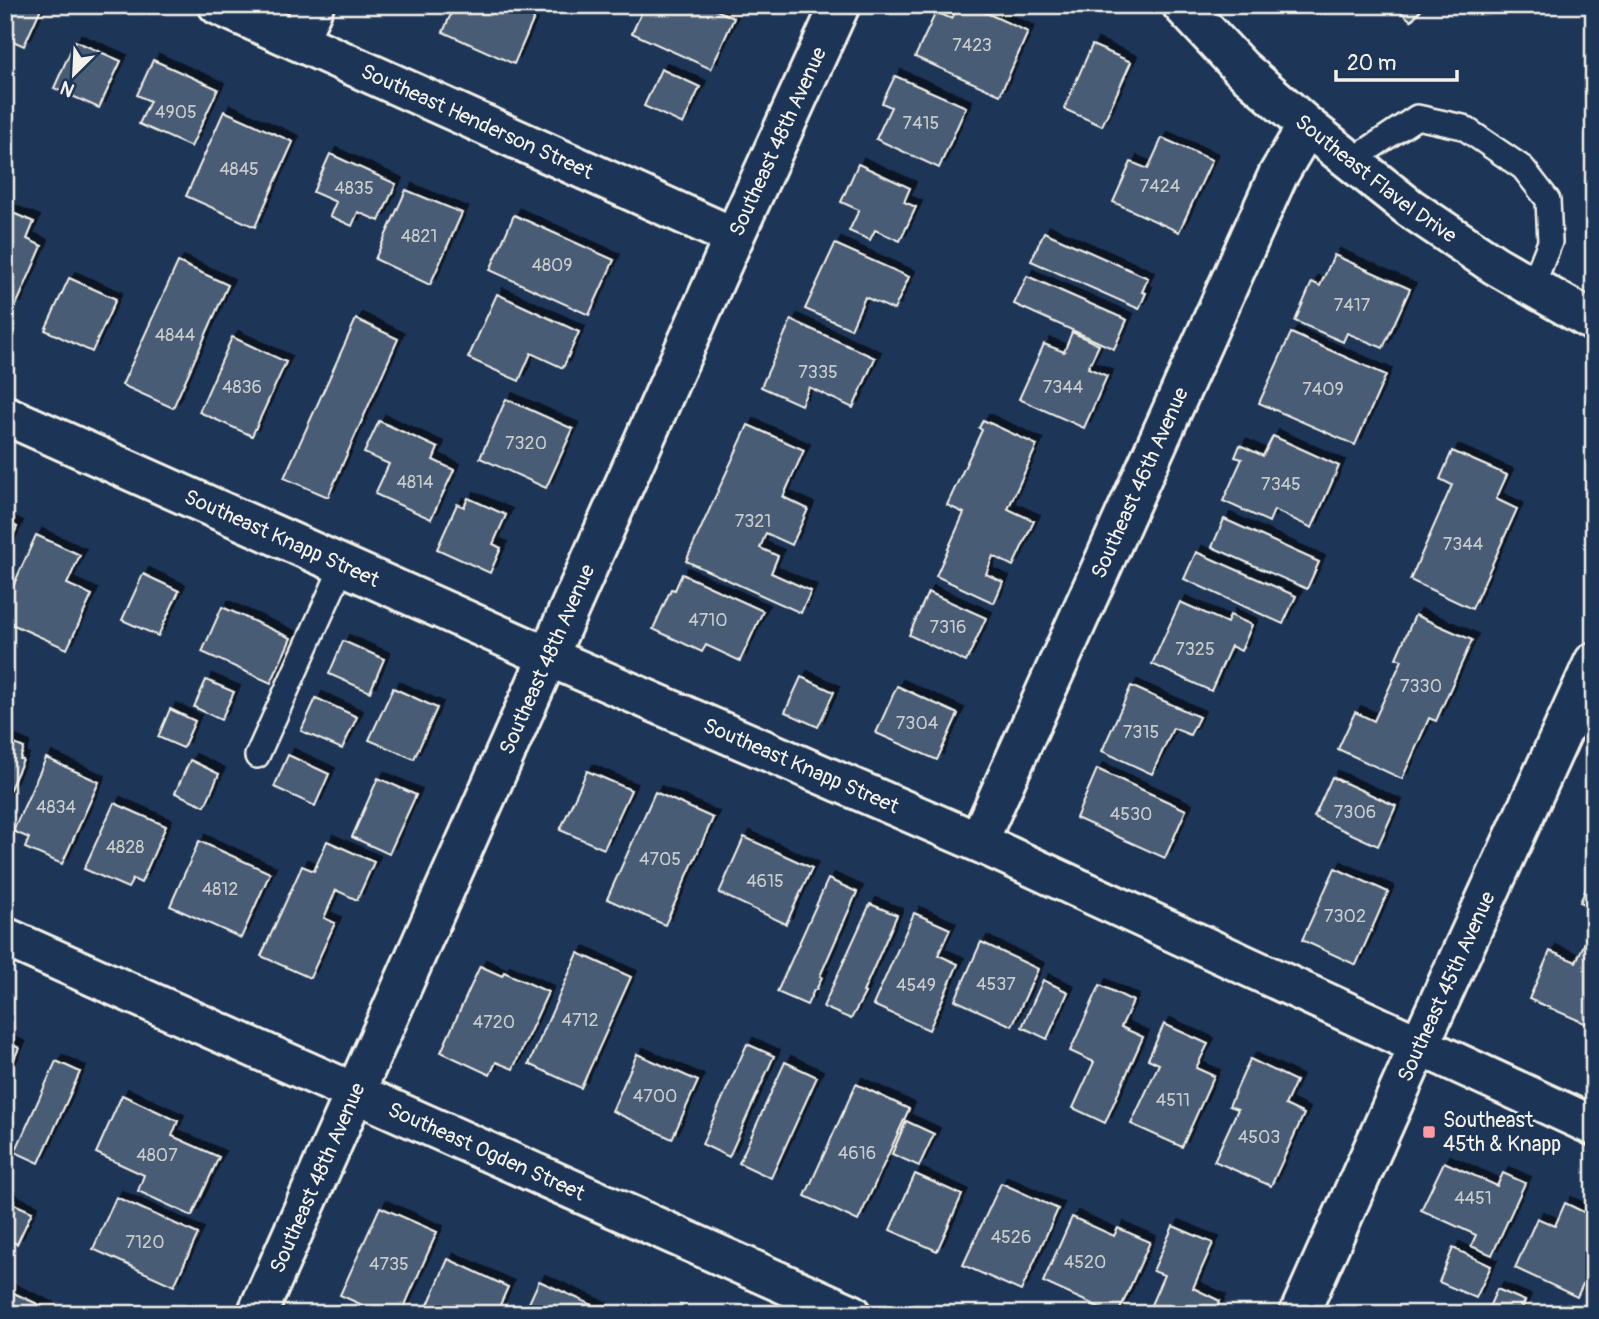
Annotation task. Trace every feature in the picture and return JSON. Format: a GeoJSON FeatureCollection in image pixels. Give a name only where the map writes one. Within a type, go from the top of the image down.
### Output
{"type":"FeatureCollection","features":[{"type":"Feature","properties":{"kind":"street","name":"Southeast Henderson Street"},"geometry":{"type":"LineString","coordinates":[[218,5],[734,237]]}},
{"type":"Feature","properties":{"kind":"street"},"geometry":{"type":"LineString","coordinates":[[298,41],[314,5]]}},
{"type":"Feature","properties":{"kind":"street","name":"Southeast 48th Avenue"},"geometry":{"type":"LineString","coordinates":[[257,1314],[734,237],[840,5]]}},
{"type":"Feature","properties":{"kind":"street","name":"Southeast Flavel Drive"},"geometry":{"type":"LineString","coordinates":[[1182,5],[1241,68],[1307,126],[1410,208],[1495,265],[1594,322]]}},
{"type":"Feature","properties":{"kind":"street","name":"Southeast 46th Avenue"},"geometry":{"type":"LineString","coordinates":[[978,842],[1273,187],[1307,126]]}},
{"type":"Feature","properties":{"kind":"street","name":"Southeast Knapp Street"},"geometry":{"type":"LineString","coordinates":[[5,415],[549,657],[978,842],[1594,1126]]}},
{"type":"Feature","properties":{"kind":"street","name":"Southeast 45th Avenue"},"geometry":{"type":"LineString","coordinates":[[1299,1314],[1594,662]]}},
{"type":"Feature","properties":{"kind":"street","name":"Southeast Ogden Street"},"geometry":{"type":"LineString","coordinates":[[5,937],[852,1314]]}},
{"type":"Feature","properties":{"kind":"lane"},"geometry":{"type":"LineString","coordinates":[[1351,161],[1417,117],[1463,127],[1523,168],[1548,200],[1550,242],[1532,287]]}},
{"type":"Feature","properties":{"kind":"lane"},"geometry":{"type":"LineString","coordinates":[[257,757],[343,565]]}},
{"type":"Feature","properties":{"kind":"building"},"geometry":{"type":"Polygon","coordinates":[[[5,5],[34,5],[41,8],[24,46],[11,40],[5,53],[5,5]]]}},
{"type":"Feature","properties":{"kind":"building"},"geometry":{"type":"Polygon","coordinates":[[[455,5],[529,5],[538,9],[514,64],[443,32],[455,5]]]}},
{"type":"Feature","properties":{"kind":"building"},"geometry":{"type":"Polygon","coordinates":[[[645,5],[705,5],[734,18],[711,69],[632,33],[645,5]]]}},
{"type":"Feature","properties":{"kind":"building"},"geometry":{"type":"Polygon","coordinates":[[[958,5],[969,5],[1028,32],[1000,95],[915,57],[936,12],[952,19],[958,5]]]}},
{"type":"Feature","properties":{"kind":"building"},"geometry":{"type":"Polygon","coordinates":[[[1394,5],[1425,5],[1411,21],[1394,5]]]}},
{"type":"Feature","properties":{"kind":"building"},"geometry":{"type":"Polygon","coordinates":[[[75,41],[121,61],[99,108],[54,88],[75,41]]]}},
{"type":"Feature","properties":{"kind":"building"},"geometry":{"type":"Polygon","coordinates":[[[1092,45],[1131,62],[1102,126],[1064,109],[1092,45]]]}},
{"type":"Feature","properties":{"kind":"building"},"geometry":{"type":"Polygon","coordinates":[[[153,60],[218,89],[191,147],[139,124],[150,101],[137,95],[153,60]]]}},
{"type":"Feature","properties":{"kind":"building"},"geometry":{"type":"Polygon","coordinates":[[[661,69],[700,87],[683,124],[644,106],[661,69]]]}},
{"type":"Feature","properties":{"kind":"building"},"geometry":{"type":"Polygon","coordinates":[[[895,76],[966,107],[939,168],[876,139],[891,107],[882,103],[895,76]]]}},
{"type":"Feature","properties":{"kind":"building"},"geometry":{"type":"Polygon","coordinates":[[[224,111],[293,142],[255,227],[186,196],[224,111]]]}},
{"type":"Feature","properties":{"kind":"building"},"geometry":{"type":"Polygon","coordinates":[[[1162,138],[1212,160],[1179,232],[1113,202],[1131,162],[1148,169],[1162,138]]]}},
{"type":"Feature","properties":{"kind":"building"},"geometry":{"type":"Polygon","coordinates":[[[330,154],[396,184],[379,221],[358,212],[352,226],[330,216],[336,202],[313,192],[330,154]]]}},
{"type":"Feature","properties":{"kind":"building"},"geometry":{"type":"Polygon","coordinates":[[[858,164],[910,188],[904,202],[916,207],[900,241],[875,230],[870,240],[849,231],[859,210],[841,202],[858,164]]]}},
{"type":"Feature","properties":{"kind":"building"},"geometry":{"type":"Polygon","coordinates":[[[406,190],[462,213],[430,285],[375,259],[406,190]]]}},
{"type":"Feature","properties":{"kind":"building"},"geometry":{"type":"Polygon","coordinates":[[[8,211],[34,222],[27,239],[42,246],[15,308],[5,303],[5,219],[8,211]]]}},
{"type":"Feature","properties":{"kind":"building"},"geometry":{"type":"Polygon","coordinates":[[[514,215],[614,260],[589,315],[490,270],[514,215]]]}},
{"type":"Feature","properties":{"kind":"building"},"geometry":{"type":"Polygon","coordinates":[[[1044,232],[1148,278],[1142,292],[1146,293],[1139,309],[1031,261],[1044,232]]]}},
{"type":"Feature","properties":{"kind":"building"},"geometry":{"type":"Polygon","coordinates":[[[835,244],[909,277],[894,310],[865,297],[851,329],[805,309],[835,244]]]}},
{"type":"Feature","properties":{"kind":"building"},"geometry":{"type":"Polygon","coordinates":[[[1334,255],[1410,289],[1383,348],[1347,333],[1343,342],[1295,321],[1312,282],[1320,286],[1334,255]]]}},
{"type":"Feature","properties":{"kind":"building"},"geometry":{"type":"Polygon","coordinates":[[[178,262],[228,285],[173,408],[122,385],[178,262]]]}},
{"type":"Feature","properties":{"kind":"building"},"geometry":{"type":"Polygon","coordinates":[[[1027,276],[1127,320],[1114,349],[1014,304],[1027,276]]]}},
{"type":"Feature","properties":{"kind":"building"},"geometry":{"type":"Polygon","coordinates":[[[69,278],[116,299],[92,352],[45,330],[69,278]]]}},
{"type":"Feature","properties":{"kind":"building"},"geometry":{"type":"Polygon","coordinates":[[[497,294],[579,332],[563,368],[531,353],[519,381],[468,358],[497,294]]]}},
{"type":"Feature","properties":{"kind":"building"},"geometry":{"type":"Polygon","coordinates":[[[356,319],[398,339],[328,497],[284,478],[356,319]]]}},
{"type":"Feature","properties":{"kind":"building"},"geometry":{"type":"Polygon","coordinates":[[[791,320],[875,358],[853,408],[809,387],[801,405],[761,387],[791,320]]]}},
{"type":"Feature","properties":{"kind":"building"},"geometry":{"type":"Polygon","coordinates":[[[1072,332],[1099,345],[1088,368],[1107,376],[1084,428],[1019,399],[1044,344],[1064,352],[1072,332]]]}},
{"type":"Feature","properties":{"kind":"building"},"geometry":{"type":"Polygon","coordinates":[[[1291,333],[1386,375],[1355,445],[1259,403],[1291,333]]]}},
{"type":"Feature","properties":{"kind":"building"},"geometry":{"type":"Polygon","coordinates":[[[232,337],[286,362],[252,436],[199,412],[232,337]]]}},
{"type":"Feature","properties":{"kind":"building"},"geometry":{"type":"Polygon","coordinates":[[[506,399],[573,429],[546,488],[480,458],[506,399]]]}},
{"type":"Feature","properties":{"kind":"building"},"geometry":{"type":"Polygon","coordinates":[[[983,420],[1037,445],[1008,509],[1034,521],[1013,566],[993,556],[986,574],[1003,582],[994,603],[936,576],[964,513],[947,505],[982,430],[979,428],[983,420]]]}},
{"type":"Feature","properties":{"kind":"building"},"geometry":{"type":"Polygon","coordinates":[[[379,421],[438,448],[433,460],[454,470],[431,519],[375,494],[389,464],[364,453],[379,421]]]}},
{"type":"Feature","properties":{"kind":"building"},"geometry":{"type":"Polygon","coordinates":[[[748,425],[804,450],[783,497],[808,509],[792,545],[766,533],[760,548],[778,556],[771,573],[811,591],[801,613],[686,561],[748,425]]]}},
{"type":"Feature","properties":{"kind":"building"},"geometry":{"type":"Polygon","coordinates":[[[1273,436],[1339,466],[1312,528],[1274,510],[1269,522],[1223,501],[1242,459],[1235,457],[1240,445],[1263,456],[1273,436]]]}},
{"type":"Feature","properties":{"kind":"building"},"geometry":{"type":"Polygon","coordinates":[[[1452,451],[1507,475],[1496,499],[1517,509],[1472,609],[1410,580],[1452,485],[1440,479],[1452,451]]]}},
{"type":"Feature","properties":{"kind":"building"},"geometry":{"type":"Polygon","coordinates":[[[468,498],[506,515],[493,544],[501,548],[490,573],[437,549],[457,504],[464,507],[468,498]]]}},
{"type":"Feature","properties":{"kind":"building"},"geometry":{"type":"Polygon","coordinates":[[[1224,519],[1319,562],[1307,589],[1212,547],[1224,519]]]}},
{"type":"Feature","properties":{"kind":"building"},"geometry":{"type":"Polygon","coordinates":[[[5,521],[17,527],[5,553],[5,521]]]}},
{"type":"Feature","properties":{"kind":"building"},"geometry":{"type":"Polygon","coordinates":[[[36,535],[80,555],[67,584],[92,595],[67,649],[5,621],[5,604],[36,535]]]}},
{"type":"Feature","properties":{"kind":"building"},"geometry":{"type":"Polygon","coordinates":[[[1196,552],[1296,596],[1283,624],[1184,579],[1196,552]]]}},
{"type":"Feature","properties":{"kind":"building"},"geometry":{"type":"Polygon","coordinates":[[[143,574],[179,591],[158,636],[122,620],[143,574]]]}},
{"type":"Feature","properties":{"kind":"building"},"geometry":{"type":"Polygon","coordinates":[[[682,574],[763,611],[740,661],[706,645],[702,652],[653,629],[671,589],[675,590],[682,574]]]}},
{"type":"Feature","properties":{"kind":"building"},"geometry":{"type":"Polygon","coordinates":[[[928,592],[986,618],[966,662],[909,635],[928,592]]]}},
{"type":"Feature","properties":{"kind":"building"},"geometry":{"type":"Polygon","coordinates":[[[1180,602],[1227,623],[1230,615],[1252,625],[1241,651],[1231,646],[1211,691],[1152,664],[1180,602]]]}},
{"type":"Feature","properties":{"kind":"building"},"geometry":{"type":"Polygon","coordinates":[[[222,607],[291,638],[271,683],[202,652],[222,607]]]}},
{"type":"Feature","properties":{"kind":"building"},"geometry":{"type":"Polygon","coordinates":[[[1415,615],[1472,640],[1436,721],[1429,718],[1402,779],[1338,749],[1355,712],[1374,721],[1402,660],[1396,658],[1415,615]]]}},
{"type":"Feature","properties":{"kind":"building"},"geometry":{"type":"Polygon","coordinates":[[[343,641],[384,659],[370,692],[329,674],[343,641]]]}},
{"type":"Feature","properties":{"kind":"building"},"geometry":{"type":"Polygon","coordinates":[[[801,677],[834,692],[818,727],[785,712],[801,677]]]}},
{"type":"Feature","properties":{"kind":"building"},"geometry":{"type":"Polygon","coordinates":[[[206,680],[234,692],[221,720],[194,707],[206,680]]]}},
{"type":"Feature","properties":{"kind":"building"},"geometry":{"type":"Polygon","coordinates":[[[897,686],[958,714],[937,760],[876,733],[897,686]]]}},
{"type":"Feature","properties":{"kind":"building"},"geometry":{"type":"Polygon","coordinates":[[[1131,686],[1199,717],[1190,735],[1173,728],[1152,774],[1102,751],[1131,686]]]}},
{"type":"Feature","properties":{"kind":"building"},"geometry":{"type":"Polygon","coordinates":[[[393,688],[437,708],[414,759],[369,740],[393,688]]]}},
{"type":"Feature","properties":{"kind":"building"},"geometry":{"type":"Polygon","coordinates":[[[316,698],[357,717],[342,749],[301,731],[316,698]]]}},
{"type":"Feature","properties":{"kind":"building"},"geometry":{"type":"Polygon","coordinates":[[[170,709],[195,721],[183,748],[158,737],[170,709]]]}},
{"type":"Feature","properties":{"kind":"building"},"geometry":{"type":"Polygon","coordinates":[[[5,740],[24,748],[20,759],[23,760],[5,800],[5,740]]]}},
{"type":"Feature","properties":{"kind":"building"},"geometry":{"type":"Polygon","coordinates":[[[288,755],[329,774],[315,806],[274,787],[288,755]]]}},
{"type":"Feature","properties":{"kind":"building"},"geometry":{"type":"Polygon","coordinates":[[[46,758],[99,782],[62,864],[25,848],[29,838],[13,831],[46,758]]]}},
{"type":"Feature","properties":{"kind":"building"},"geometry":{"type":"Polygon","coordinates":[[[190,760],[219,774],[205,806],[175,793],[190,760]]]}},
{"type":"Feature","properties":{"kind":"building"},"geometry":{"type":"Polygon","coordinates":[[[1097,769],[1186,810],[1165,858],[1076,818],[1097,769]]]}},
{"type":"Feature","properties":{"kind":"building"},"geometry":{"type":"Polygon","coordinates":[[[587,771],[631,790],[604,849],[560,830],[587,771]]]}},
{"type":"Feature","properties":{"kind":"building"},"geometry":{"type":"Polygon","coordinates":[[[1332,777],[1396,806],[1378,846],[1314,817],[1332,777]]]}},
{"type":"Feature","properties":{"kind":"building"},"geometry":{"type":"Polygon","coordinates":[[[378,778],[416,795],[389,854],[352,837],[378,778]]]}},
{"type":"Feature","properties":{"kind":"building"},"geometry":{"type":"Polygon","coordinates":[[[655,792],[713,818],[665,925],[607,899],[655,792]]]}},
{"type":"Feature","properties":{"kind":"building"},"geometry":{"type":"Polygon","coordinates":[[[114,803],[166,826],[141,883],[133,879],[128,888],[84,869],[114,803]]]}},
{"type":"Feature","properties":{"kind":"building"},"geometry":{"type":"Polygon","coordinates":[[[744,837],[812,868],[786,924],[719,893],[744,837]]]}},
{"type":"Feature","properties":{"kind":"building"},"geometry":{"type":"Polygon","coordinates":[[[199,841],[270,873],[241,938],[170,906],[199,841]]]}},
{"type":"Feature","properties":{"kind":"building"},"geometry":{"type":"Polygon","coordinates":[[[327,841],[374,862],[357,900],[336,890],[324,918],[335,923],[310,978],[261,956],[302,866],[314,871],[327,841]]]}},
{"type":"Feature","properties":{"kind":"building"},"geometry":{"type":"Polygon","coordinates":[[[1335,868],[1388,892],[1356,965],[1302,940],[1335,868]]]}},
{"type":"Feature","properties":{"kind":"building"},"geometry":{"type":"Polygon","coordinates":[[[1594,872],[1594,908],[1580,902],[1594,872]]]}},
{"type":"Feature","properties":{"kind":"building"},"geometry":{"type":"Polygon","coordinates":[[[828,879],[857,892],[820,976],[822,977],[807,1005],[777,992],[828,879]]]}},
{"type":"Feature","properties":{"kind":"building"},"geometry":{"type":"Polygon","coordinates":[[[870,904],[897,915],[863,992],[865,993],[851,1019],[823,1007],[870,904]]]}},
{"type":"Feature","properties":{"kind":"building"},"geometry":{"type":"Polygon","coordinates":[[[914,913],[950,929],[938,955],[958,964],[929,1030],[873,1005],[914,913]]]}},
{"type":"Feature","properties":{"kind":"building"},"geometry":{"type":"Polygon","coordinates":[[[981,942],[1038,969],[1012,1026],[955,1000],[981,942]]]}},
{"type":"Feature","properties":{"kind":"building"},"geometry":{"type":"Polygon","coordinates":[[[1585,942],[1594,946],[1594,1027],[1529,999],[1550,951],[1576,962],[1585,942]]]}},
{"type":"Feature","properties":{"kind":"building"},"geometry":{"type":"Polygon","coordinates":[[[578,953],[631,977],[581,1088],[529,1064],[578,953]]]}},
{"type":"Feature","properties":{"kind":"building"},"geometry":{"type":"Polygon","coordinates":[[[480,966],[502,976],[504,972],[548,992],[513,1069],[496,1062],[490,1075],[441,1052],[480,966]]]}},
{"type":"Feature","properties":{"kind":"building"},"geometry":{"type":"Polygon","coordinates":[[[1043,980],[1068,992],[1047,1039],[1022,1027],[1043,980]]]}},
{"type":"Feature","properties":{"kind":"building"},"geometry":{"type":"Polygon","coordinates":[[[1100,985],[1133,1001],[1121,1027],[1143,1037],[1105,1123],[1073,1108],[1094,1062],[1070,1051],[1100,985]]]}},
{"type":"Feature","properties":{"kind":"building"},"geometry":{"type":"Polygon","coordinates":[[[1164,1024],[1208,1044],[1196,1068],[1214,1076],[1182,1147],[1131,1124],[1159,1064],[1148,1059],[1164,1024]]]}},
{"type":"Feature","properties":{"kind":"building"},"geometry":{"type":"Polygon","coordinates":[[[5,1041],[19,1048],[5,1079],[5,1041]]]}},
{"type":"Feature","properties":{"kind":"building"},"geometry":{"type":"Polygon","coordinates":[[[747,1044],[774,1056],[729,1157],[702,1144],[747,1044]]]}},
{"type":"Feature","properties":{"kind":"building"},"geometry":{"type":"Polygon","coordinates":[[[637,1054],[698,1081],[672,1139],[612,1111],[637,1054]]]}},
{"type":"Feature","properties":{"kind":"building"},"geometry":{"type":"Polygon","coordinates":[[[1250,1059],[1296,1081],[1285,1105],[1304,1114],[1271,1186],[1214,1161],[1238,1109],[1229,1106],[1250,1059]]]}},
{"type":"Feature","properties":{"kind":"building"},"geometry":{"type":"Polygon","coordinates":[[[56,1061],[80,1072],[39,1163],[15,1152],[56,1061]]]}},
{"type":"Feature","properties":{"kind":"building"},"geometry":{"type":"Polygon","coordinates":[[[785,1062],[817,1077],[771,1178],[739,1163],[785,1062]]]}},
{"type":"Feature","properties":{"kind":"building"},"geometry":{"type":"Polygon","coordinates":[[[856,1084],[909,1109],[858,1221],[805,1196],[856,1084]]]}},
{"type":"Feature","properties":{"kind":"building"},"geometry":{"type":"Polygon","coordinates":[[[122,1095],[178,1121],[172,1136],[219,1157],[192,1216],[138,1191],[144,1175],[96,1153],[122,1095]]]}},
{"type":"Feature","properties":{"kind":"building"},"geometry":{"type":"Polygon","coordinates":[[[906,1121],[934,1134],[919,1166],[892,1154],[906,1121]]]}},
{"type":"Feature","properties":{"kind":"building"},"geometry":{"type":"Polygon","coordinates":[[[1444,1162],[1497,1186],[1503,1173],[1525,1183],[1492,1255],[1471,1246],[1476,1235],[1421,1210],[1444,1162]]]}},
{"type":"Feature","properties":{"kind":"building"},"geometry":{"type":"Polygon","coordinates":[[[915,1174],[962,1195],[937,1251],[890,1230],[915,1174]]]}},
{"type":"Feature","properties":{"kind":"building"},"geometry":{"type":"Polygon","coordinates":[[[1001,1183],[1058,1209],[1021,1291],[963,1265],[1001,1183]]]}},
{"type":"Feature","properties":{"kind":"building"},"geometry":{"type":"Polygon","coordinates":[[[116,1197],[198,1234],[174,1286],[93,1249],[116,1197]]]}},
{"type":"Feature","properties":{"kind":"building"},"geometry":{"type":"Polygon","coordinates":[[[5,1200],[32,1212],[17,1244],[5,1239],[5,1200]]]}},
{"type":"Feature","properties":{"kind":"building"},"geometry":{"type":"Polygon","coordinates":[[[1565,1203],[1594,1217],[1594,1260],[1577,1297],[1515,1268],[1537,1218],[1555,1226],[1565,1203]]]}},
{"type":"Feature","properties":{"kind":"building"},"geometry":{"type":"Polygon","coordinates":[[[380,1207],[437,1232],[401,1314],[382,1314],[340,1295],[380,1207]]]}},
{"type":"Feature","properties":{"kind":"building"},"geometry":{"type":"Polygon","coordinates":[[[1072,1217],[1114,1236],[1118,1228],[1150,1242],[1118,1314],[1043,1282],[1072,1217]]]}},
{"type":"Feature","properties":{"kind":"building"},"geometry":{"type":"Polygon","coordinates":[[[1173,1226],[1213,1243],[1193,1288],[1220,1301],[1214,1314],[1147,1314],[1164,1275],[1153,1271],[1173,1226]]]}},
{"type":"Feature","properties":{"kind":"building"},"geometry":{"type":"Polygon","coordinates":[[[1453,1248],[1491,1266],[1476,1298],[1439,1282],[1453,1248]]]}},
{"type":"Feature","properties":{"kind":"building"},"geometry":{"type":"Polygon","coordinates":[[[448,1259],[508,1287],[496,1314],[424,1314],[448,1259]]]}},
{"type":"Feature","properties":{"kind":"building"},"geometry":{"type":"Polygon","coordinates":[[[539,1281],[601,1309],[598,1314],[524,1314],[539,1281]]]}},
{"type":"Feature","properties":{"kind":"building"},"geometry":{"type":"Polygon","coordinates":[[[5,1289],[59,1314],[5,1314],[5,1289]]]}},
{"type":"Feature","properties":{"kind":"building"},"geometry":{"type":"Polygon","coordinates":[[[1497,1289],[1525,1301],[1519,1314],[1486,1314],[1497,1289]]]}},
{"type":"Feature","properties":{"kind":"place","name":"Southeast 45th & Knapp"},"geometry":{"type":"Point","coordinates":[1429,1132]}}]}
